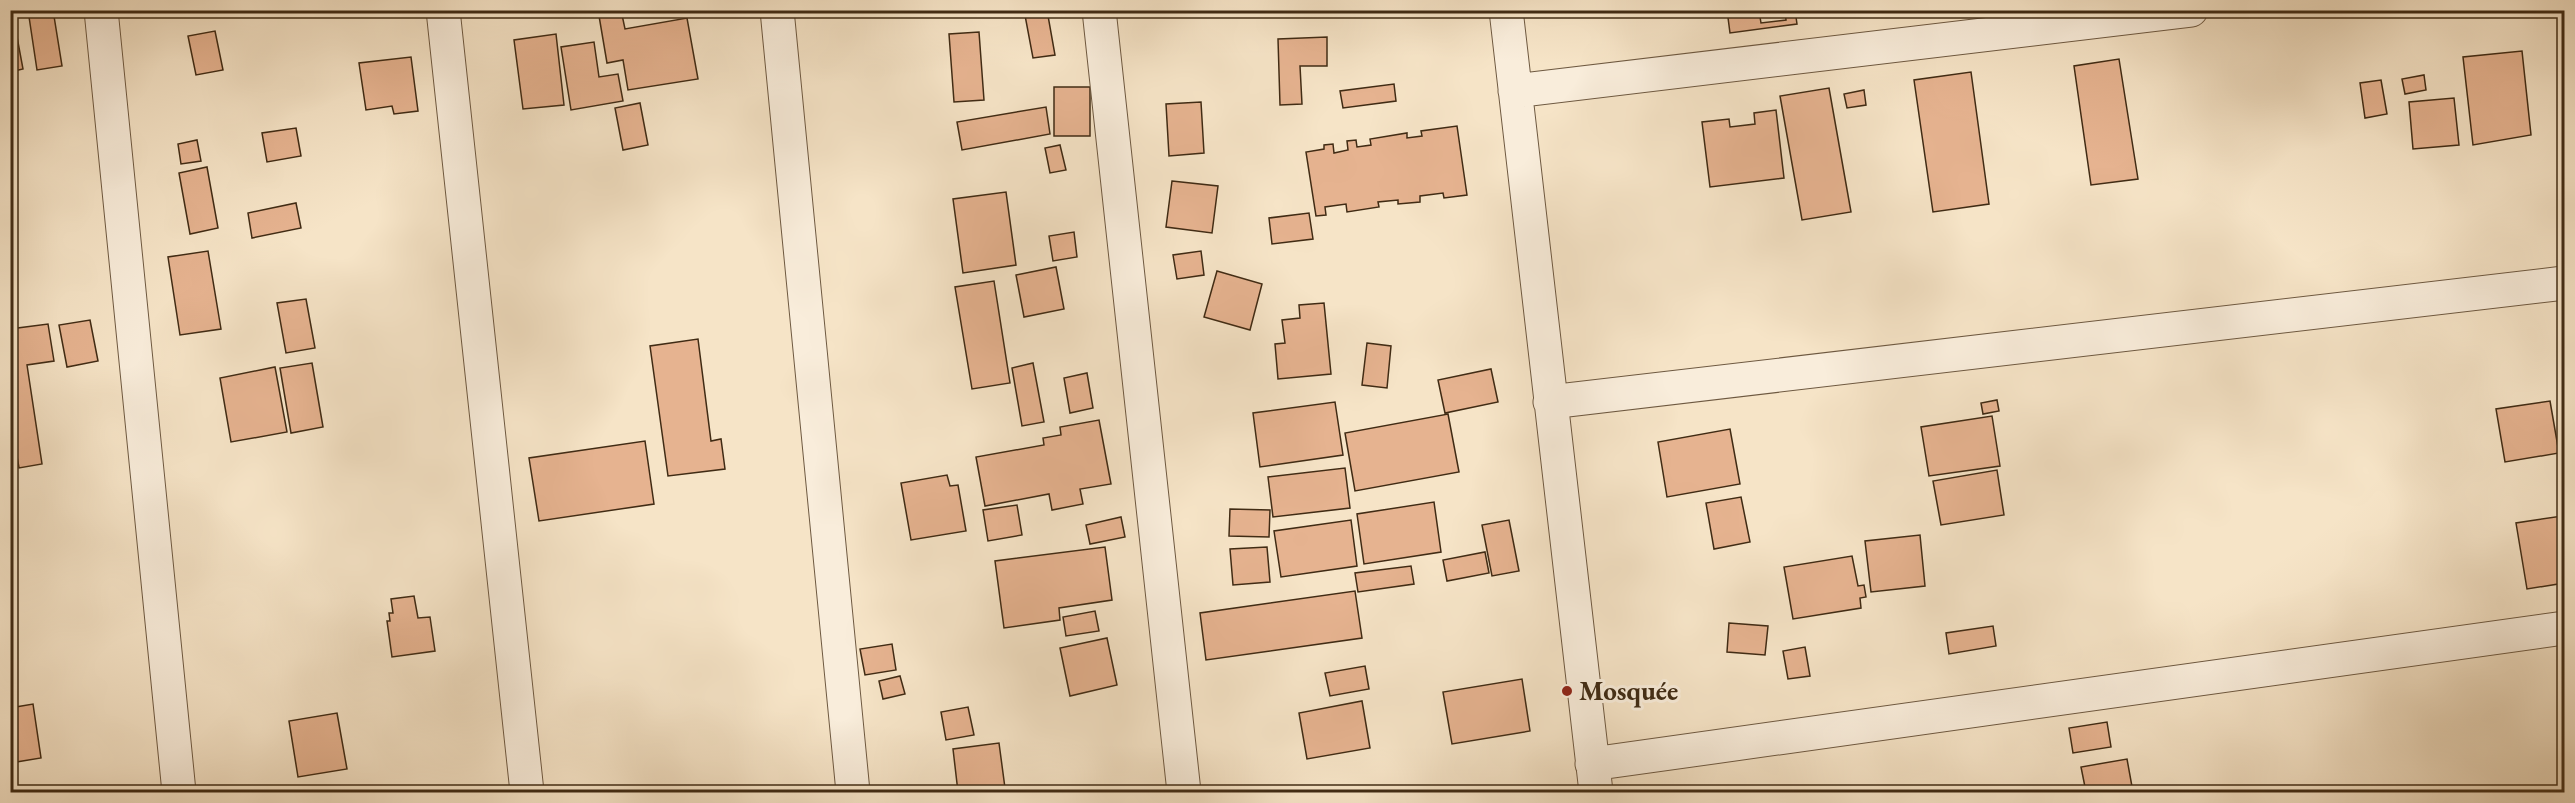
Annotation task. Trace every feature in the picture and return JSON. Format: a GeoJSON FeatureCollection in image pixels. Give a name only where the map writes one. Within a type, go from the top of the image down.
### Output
{"type":"FeatureCollection","features":[{"type":"Feature","properties":{"kind":"street"},"geometry":{"type":"LineString","coordinates":[[101,10],[179,792]]}},
{"type":"Feature","properties":{"kind":"street"},"geometry":{"type":"LineString","coordinates":[[443,10],[527,792]]}},
{"type":"Feature","properties":{"kind":"street"},"geometry":{"type":"LineString","coordinates":[[777,10],[854,792]]}},
{"type":"Feature","properties":{"kind":"street"},"geometry":{"type":"LineString","coordinates":[[1099,10],[1184,792]]}},
{"type":"Feature","properties":{"kind":"street"},"geometry":{"type":"LineString","coordinates":[[1506,10],[1594,778],[2565,628]]}},
{"type":"Feature","properties":{"kind":"street"},"geometry":{"type":"LineString","coordinates":[[1515,90],[2191,10]]}},
{"type":"Feature","properties":{"kind":"street"},"geometry":{"type":"LineString","coordinates":[[1550,402],[2565,283]]}},
{"type":"Feature","properties":{"kind":"building"},"geometry":{"type":"Polygon","coordinates":[[[10,10],[12,10],[23,69],[10,72],[10,10]]]}},
{"type":"Feature","properties":{"kind":"building"},"geometry":{"type":"Polygon","coordinates":[[[28,10],[53,10],[62,66],[37,70],[28,10]]]}},
{"type":"Feature","properties":{"kind":"building"},"geometry":{"type":"Polygon","coordinates":[[[598,10],[621,10],[625,29],[687,18],[698,79],[628,90],[623,60],[607,63],[598,10]]]}},
{"type":"Feature","properties":{"kind":"building"},"geometry":{"type":"Polygon","coordinates":[[[1024,10],[1047,10],[1055,55],[1033,58],[1024,10]]]}},
{"type":"Feature","properties":{"kind":"building"},"geometry":{"type":"Polygon","coordinates":[[[1727,10],[1762,10],[1759,11],[1761,23],[1786,20],[1785,10],[1795,10],[1797,24],[1730,33],[1727,10]]]}},
{"type":"Feature","properties":{"kind":"building"},"geometry":{"type":"Polygon","coordinates":[[[215,31],[223,70],[196,75],[188,36],[215,31]]]}},
{"type":"Feature","properties":{"kind":"building"},"geometry":{"type":"Polygon","coordinates":[[[979,32],[984,100],[954,102],[949,34],[979,32]]]}},
{"type":"Feature","properties":{"kind":"building"},"geometry":{"type":"Polygon","coordinates":[[[556,34],[564,105],[523,109],[514,40],[556,34]]]}},
{"type":"Feature","properties":{"kind":"building"},"geometry":{"type":"Polygon","coordinates":[[[1327,37],[1327,66],[1300,66],[1302,104],[1280,105],[1278,39],[1327,37]]]}},
{"type":"Feature","properties":{"kind":"building"},"geometry":{"type":"Polygon","coordinates":[[[594,42],[599,77],[618,74],[623,101],[571,110],[561,47],[594,42]]]}},
{"type":"Feature","properties":{"kind":"building"},"geometry":{"type":"Polygon","coordinates":[[[2522,51],[2531,135],[2473,145],[2463,57],[2522,51]]]}},
{"type":"Feature","properties":{"kind":"building"},"geometry":{"type":"Polygon","coordinates":[[[411,57],[418,111],[394,114],[392,106],[366,110],[359,63],[411,57]]]}},
{"type":"Feature","properties":{"kind":"building"},"geometry":{"type":"Polygon","coordinates":[[[2119,59],[2138,179],[2091,185],[2074,66],[2119,59]]]}},
{"type":"Feature","properties":{"kind":"building"},"geometry":{"type":"Polygon","coordinates":[[[1971,72],[1989,204],[1933,212],[1914,80],[1971,72]]]}},
{"type":"Feature","properties":{"kind":"building"},"geometry":{"type":"Polygon","coordinates":[[[2424,75],[2426,90],[2405,94],[2402,79],[2424,75]]]}},
{"type":"Feature","properties":{"kind":"building"},"geometry":{"type":"Polygon","coordinates":[[[2381,80],[2387,114],[2365,118],[2360,83],[2381,80]]]}},
{"type":"Feature","properties":{"kind":"building"},"geometry":{"type":"Polygon","coordinates":[[[1394,84],[1396,101],[1343,108],[1340,91],[1394,84]]]}},
{"type":"Feature","properties":{"kind":"building"},"geometry":{"type":"Polygon","coordinates":[[[1054,87],[1090,87],[1090,136],[1054,136],[1054,87]]]}},
{"type":"Feature","properties":{"kind":"building"},"geometry":{"type":"Polygon","coordinates":[[[1829,88],[1851,212],[1802,220],[1780,96],[1829,88]]]}},
{"type":"Feature","properties":{"kind":"building"},"geometry":{"type":"Polygon","coordinates":[[[1864,90],[1866,105],[1847,108],[1844,94],[1864,90]]]}},
{"type":"Feature","properties":{"kind":"building"},"geometry":{"type":"Polygon","coordinates":[[[2454,98],[2459,145],[2413,149],[2409,102],[2454,98]]]}},
{"type":"Feature","properties":{"kind":"building"},"geometry":{"type":"Polygon","coordinates":[[[1201,102],[1204,153],[1169,156],[1166,104],[1201,102]]]}},
{"type":"Feature","properties":{"kind":"building"},"geometry":{"type":"Polygon","coordinates":[[[640,103],[648,145],[623,150],[615,108],[640,103]]]}},
{"type":"Feature","properties":{"kind":"building"},"geometry":{"type":"Polygon","coordinates":[[[1046,107],[1050,134],[962,150],[957,122],[1046,107]]]}},
{"type":"Feature","properties":{"kind":"building"},"geometry":{"type":"Polygon","coordinates":[[[1776,110],[1784,178],[1710,187],[1702,122],[1729,119],[1730,127],[1755,124],[1754,113],[1776,110]]]}},
{"type":"Feature","properties":{"kind":"building"},"geometry":{"type":"Polygon","coordinates":[[[10,122],[12,122],[13,145],[10,145],[10,122]]]}},
{"type":"Feature","properties":{"kind":"building"},"geometry":{"type":"Polygon","coordinates":[[[1457,126],[1467,195],[1444,198],[1443,193],[1420,196],[1420,202],[1398,204],[1398,200],[1378,202],[1379,207],[1347,212],[1346,204],[1325,207],[1326,215],[1316,216],[1306,152],[1324,149],[1324,145],[1333,144],[1334,153],[1348,150],[1347,141],[1356,140],[1357,147],[1371,145],[1370,139],[1407,133],[1407,138],[1422,136],[1421,131],[1457,126]]]}},
{"type":"Feature","properties":{"kind":"building"},"geometry":{"type":"Polygon","coordinates":[[[296,128],[301,156],[267,162],[262,133],[296,128]]]}},
{"type":"Feature","properties":{"kind":"building"},"geometry":{"type":"Polygon","coordinates":[[[197,140],[201,161],[181,164],[178,144],[197,140]]]}},
{"type":"Feature","properties":{"kind":"building"},"geometry":{"type":"Polygon","coordinates":[[[1060,145],[1066,170],[1050,173],[1045,148],[1060,145]]]}},
{"type":"Feature","properties":{"kind":"building"},"geometry":{"type":"Polygon","coordinates":[[[207,167],[218,228],[190,234],[179,173],[207,167]]]}},
{"type":"Feature","properties":{"kind":"building"},"geometry":{"type":"Polygon","coordinates":[[[1172,181],[1218,186],[1212,233],[1166,227],[1172,181]]]}},
{"type":"Feature","properties":{"kind":"building"},"geometry":{"type":"Polygon","coordinates":[[[1006,192],[1016,265],[963,273],[953,199],[1006,192]]]}},
{"type":"Feature","properties":{"kind":"building"},"geometry":{"type":"Polygon","coordinates":[[[296,203],[301,228],[252,238],[248,213],[296,203]]]}},
{"type":"Feature","properties":{"kind":"building"},"geometry":{"type":"Polygon","coordinates":[[[1309,213],[1313,239],[1272,244],[1269,218],[1309,213]]]}},
{"type":"Feature","properties":{"kind":"building"},"geometry":{"type":"Polygon","coordinates":[[[1074,232],[1077,257],[1053,261],[1049,236],[1074,232]]]}},
{"type":"Feature","properties":{"kind":"building"},"geometry":{"type":"Polygon","coordinates":[[[208,251],[221,329],[180,335],[168,257],[208,251]]]}},
{"type":"Feature","properties":{"kind":"building"},"geometry":{"type":"Polygon","coordinates":[[[1201,251],[1204,275],[1177,279],[1173,255],[1201,251]]]}},
{"type":"Feature","properties":{"kind":"building"},"geometry":{"type":"Polygon","coordinates":[[[1056,267],[1064,309],[1024,317],[1016,275],[1056,267]]]}},
{"type":"Feature","properties":{"kind":"building"},"geometry":{"type":"Polygon","coordinates":[[[1217,271],[1262,284],[1250,330],[1204,317],[1217,271]]]}},
{"type":"Feature","properties":{"kind":"building"},"geometry":{"type":"Polygon","coordinates":[[[994,281],[1010,383],[972,389],[955,287],[994,281]]]}},
{"type":"Feature","properties":{"kind":"building"},"geometry":{"type":"Polygon","coordinates":[[[306,299],[315,348],[286,353],[277,303],[306,299]]]}},
{"type":"Feature","properties":{"kind":"building"},"geometry":{"type":"Polygon","coordinates":[[[1324,303],[1331,374],[1278,379],[1275,344],[1285,343],[1282,320],[1300,318],[1299,305],[1324,303]]]}},
{"type":"Feature","properties":{"kind":"building"},"geometry":{"type":"Polygon","coordinates":[[[90,320],[98,361],[67,367],[59,325],[90,320]]]}},
{"type":"Feature","properties":{"kind":"building"},"geometry":{"type":"Polygon","coordinates":[[[48,324],[54,361],[27,365],[42,464],[19,468],[15,445],[10,445],[10,329],[48,324]]]}},
{"type":"Feature","properties":{"kind":"building"},"geometry":{"type":"Polygon","coordinates":[[[698,339],[711,441],[721,439],[725,469],[668,476],[650,346],[698,339]]]}},
{"type":"Feature","properties":{"kind":"building"},"geometry":{"type":"Polygon","coordinates":[[[1367,343],[1391,346],[1387,388],[1362,385],[1367,343]]]}},
{"type":"Feature","properties":{"kind":"building"},"geometry":{"type":"Polygon","coordinates":[[[312,363],[323,427],[291,433],[280,368],[312,363]]]}},
{"type":"Feature","properties":{"kind":"building"},"geometry":{"type":"Polygon","coordinates":[[[1033,363],[1044,422],[1022,426],[1012,368],[1033,363]]]}},
{"type":"Feature","properties":{"kind":"building"},"geometry":{"type":"Polygon","coordinates":[[[275,367],[287,432],[231,442],[220,378],[275,367]]]}},
{"type":"Feature","properties":{"kind":"building"},"geometry":{"type":"Polygon","coordinates":[[[1491,369],[1498,402],[1445,413],[1438,380],[1491,369]]]}},
{"type":"Feature","properties":{"kind":"building"},"geometry":{"type":"Polygon","coordinates":[[[1087,373],[1093,408],[1070,413],[1064,378],[1087,373]]]}},
{"type":"Feature","properties":{"kind":"building"},"geometry":{"type":"Polygon","coordinates":[[[1997,400],[1999,411],[1983,414],[1981,403],[1997,400]]]}},
{"type":"Feature","properties":{"kind":"building"},"geometry":{"type":"Polygon","coordinates":[[[2550,401],[2559,453],[2505,462],[2496,409],[2550,401]]]}},
{"type":"Feature","properties":{"kind":"building"},"geometry":{"type":"Polygon","coordinates":[[[1335,402],[1343,455],[1260,467],[1253,413],[1335,402]]]}},
{"type":"Feature","properties":{"kind":"building"},"geometry":{"type":"Polygon","coordinates":[[[1448,414],[1459,472],[1355,491],[1345,433],[1448,414]]]}},
{"type":"Feature","properties":{"kind":"building"},"geometry":{"type":"Polygon","coordinates":[[[1992,416],[2000,466],[1929,476],[1921,427],[1992,416]]]}},
{"type":"Feature","properties":{"kind":"building"},"geometry":{"type":"Polygon","coordinates":[[[1099,420],[1111,484],[1080,489],[1083,504],[1052,510],[1049,494],[985,506],[976,457],[1044,445],[1043,438],[1061,435],[1060,427],[1099,420]]]}},
{"type":"Feature","properties":{"kind":"building"},"geometry":{"type":"Polygon","coordinates":[[[1730,429],[1740,484],[1667,497],[1658,442],[1730,429]]]}},
{"type":"Feature","properties":{"kind":"building"},"geometry":{"type":"Polygon","coordinates":[[[645,441],[654,504],[539,521],[529,458],[645,441]]]}},
{"type":"Feature","properties":{"kind":"building"},"geometry":{"type":"Polygon","coordinates":[[[10,452],[13,472],[10,472],[10,452]]]}},
{"type":"Feature","properties":{"kind":"building"},"geometry":{"type":"Polygon","coordinates":[[[1345,468],[1350,508],[1273,517],[1268,477],[1345,468]]]}},
{"type":"Feature","properties":{"kind":"building"},"geometry":{"type":"Polygon","coordinates":[[[1997,470],[2004,515],[1941,525],[1933,481],[1997,470]]]}},
{"type":"Feature","properties":{"kind":"building"},"geometry":{"type":"Polygon","coordinates":[[[947,475],[950,486],[958,485],[966,531],[911,540],[901,483],[947,475]]]}},
{"type":"Feature","properties":{"kind":"building"},"geometry":{"type":"Polygon","coordinates":[[[1741,497],[1750,542],[1714,549],[1706,503],[1741,497]]]}},
{"type":"Feature","properties":{"kind":"building"},"geometry":{"type":"Polygon","coordinates":[[[1434,502],[1441,552],[1364,564],[1357,514],[1434,502]]]}},
{"type":"Feature","properties":{"kind":"building"},"geometry":{"type":"Polygon","coordinates":[[[1017,505],[1022,535],[988,541],[983,510],[1017,505]]]}},
{"type":"Feature","properties":{"kind":"building"},"geometry":{"type":"Polygon","coordinates":[[[1230,509],[1270,510],[1269,537],[1229,536],[1230,509]]]}},
{"type":"Feature","properties":{"kind":"building"},"geometry":{"type":"Polygon","coordinates":[[[2562,516],[2564,583],[2527,589],[2516,523],[2562,516]]]}},
{"type":"Feature","properties":{"kind":"building"},"geometry":{"type":"Polygon","coordinates":[[[1121,517],[1125,537],[1090,544],[1086,525],[1121,517]]]}},
{"type":"Feature","properties":{"kind":"building"},"geometry":{"type":"Polygon","coordinates":[[[1351,520],[1357,566],[1281,577],[1274,531],[1351,520]]]}},
{"type":"Feature","properties":{"kind":"building"},"geometry":{"type":"Polygon","coordinates":[[[1509,520],[1519,571],[1492,576],[1482,525],[1509,520]]]}},
{"type":"Feature","properties":{"kind":"building"},"geometry":{"type":"Polygon","coordinates":[[[1920,535],[1925,586],[1871,592],[1865,541],[1920,535]]]}},
{"type":"Feature","properties":{"kind":"building"},"geometry":{"type":"Polygon","coordinates":[[[1105,547],[1112,600],[1059,608],[1060,620],[1004,628],[995,561],[1105,547]]]}},
{"type":"Feature","properties":{"kind":"building"},"geometry":{"type":"Polygon","coordinates":[[[1267,547],[1270,582],[1233,585],[1230,549],[1267,547]]]}},
{"type":"Feature","properties":{"kind":"building"},"geometry":{"type":"Polygon","coordinates":[[[1485,552],[1489,573],[1447,581],[1443,560],[1485,552]]]}},
{"type":"Feature","properties":{"kind":"building"},"geometry":{"type":"Polygon","coordinates":[[[1852,556],[1858,586],[1864,585],[1866,597],[1860,598],[1861,608],[1793,619],[1784,567],[1852,556]]]}},
{"type":"Feature","properties":{"kind":"building"},"geometry":{"type":"Polygon","coordinates":[[[1411,566],[1414,584],[1358,592],[1355,573],[1411,566]]]}},
{"type":"Feature","properties":{"kind":"building"},"geometry":{"type":"Polygon","coordinates":[[[1355,591],[1362,638],[1206,660],[1200,613],[1355,591]]]}},
{"type":"Feature","properties":{"kind":"building"},"geometry":{"type":"Polygon","coordinates":[[[414,596],[418,618],[430,617],[435,651],[392,657],[387,621],[390,621],[389,613],[393,613],[391,599],[414,596]]]}},
{"type":"Feature","properties":{"kind":"building"},"geometry":{"type":"Polygon","coordinates":[[[1095,611],[1099,631],[1066,636],[1063,617],[1095,611]]]}},
{"type":"Feature","properties":{"kind":"building"},"geometry":{"type":"Polygon","coordinates":[[[1729,623],[1768,626],[1765,655],[1727,652],[1729,623]]]}},
{"type":"Feature","properties":{"kind":"building"},"geometry":{"type":"Polygon","coordinates":[[[1993,626],[1996,646],[1949,654],[1946,633],[1993,626]]]}},
{"type":"Feature","properties":{"kind":"building"},"geometry":{"type":"Polygon","coordinates":[[[1107,638],[1117,685],[1070,696],[1060,648],[1107,638]]]}},
{"type":"Feature","properties":{"kind":"building"},"geometry":{"type":"Polygon","coordinates":[[[892,644],[896,670],[865,675],[860,649],[892,644]]]}},
{"type":"Feature","properties":{"kind":"building"},"geometry":{"type":"Polygon","coordinates":[[[1805,647],[1810,676],[1788,679],[1783,651],[1805,647]]]}},
{"type":"Feature","properties":{"kind":"building"},"geometry":{"type":"Polygon","coordinates":[[[1365,666],[1369,689],[1330,696],[1325,673],[1365,666]]]}},
{"type":"Feature","properties":{"kind":"building"},"geometry":{"type":"Polygon","coordinates":[[[900,676],[905,694],[883,699],[879,681],[900,676]]]}},
{"type":"Feature","properties":{"kind":"building"},"geometry":{"type":"Polygon","coordinates":[[[1522,679],[1530,731],[1452,744],[1443,692],[1522,679]]]}},
{"type":"Feature","properties":{"kind":"building"},"geometry":{"type":"Polygon","coordinates":[[[1362,701],[1370,748],[1307,759],[1299,713],[1362,701]]]}},
{"type":"Feature","properties":{"kind":"building"},"geometry":{"type":"Polygon","coordinates":[[[33,704],[41,758],[10,763],[10,708],[33,704]]]}},
{"type":"Feature","properties":{"kind":"building"},"geometry":{"type":"Polygon","coordinates":[[[968,707],[974,735],[946,740],[941,712],[968,707]]]}},
{"type":"Feature","properties":{"kind":"building"},"geometry":{"type":"Polygon","coordinates":[[[337,713],[347,769],[298,777],[289,721],[337,713]]]}},
{"type":"Feature","properties":{"kind":"building"},"geometry":{"type":"Polygon","coordinates":[[[2107,722],[2111,747],[2073,753],[2069,728],[2107,722]]]}},
{"type":"Feature","properties":{"kind":"building"},"geometry":{"type":"Polygon","coordinates":[[[999,743],[1005,788],[958,792],[953,749],[999,743]]]}},
{"type":"Feature","properties":{"kind":"building"},"geometry":{"type":"Polygon","coordinates":[[[2127,759],[2133,792],[2086,792],[2081,767],[2127,759]]]}},
{"type":"Feature","properties":{"kind":"place","name":"Mosquée"},"geometry":{"type":"Point","coordinates":[1567,691]}}]}
